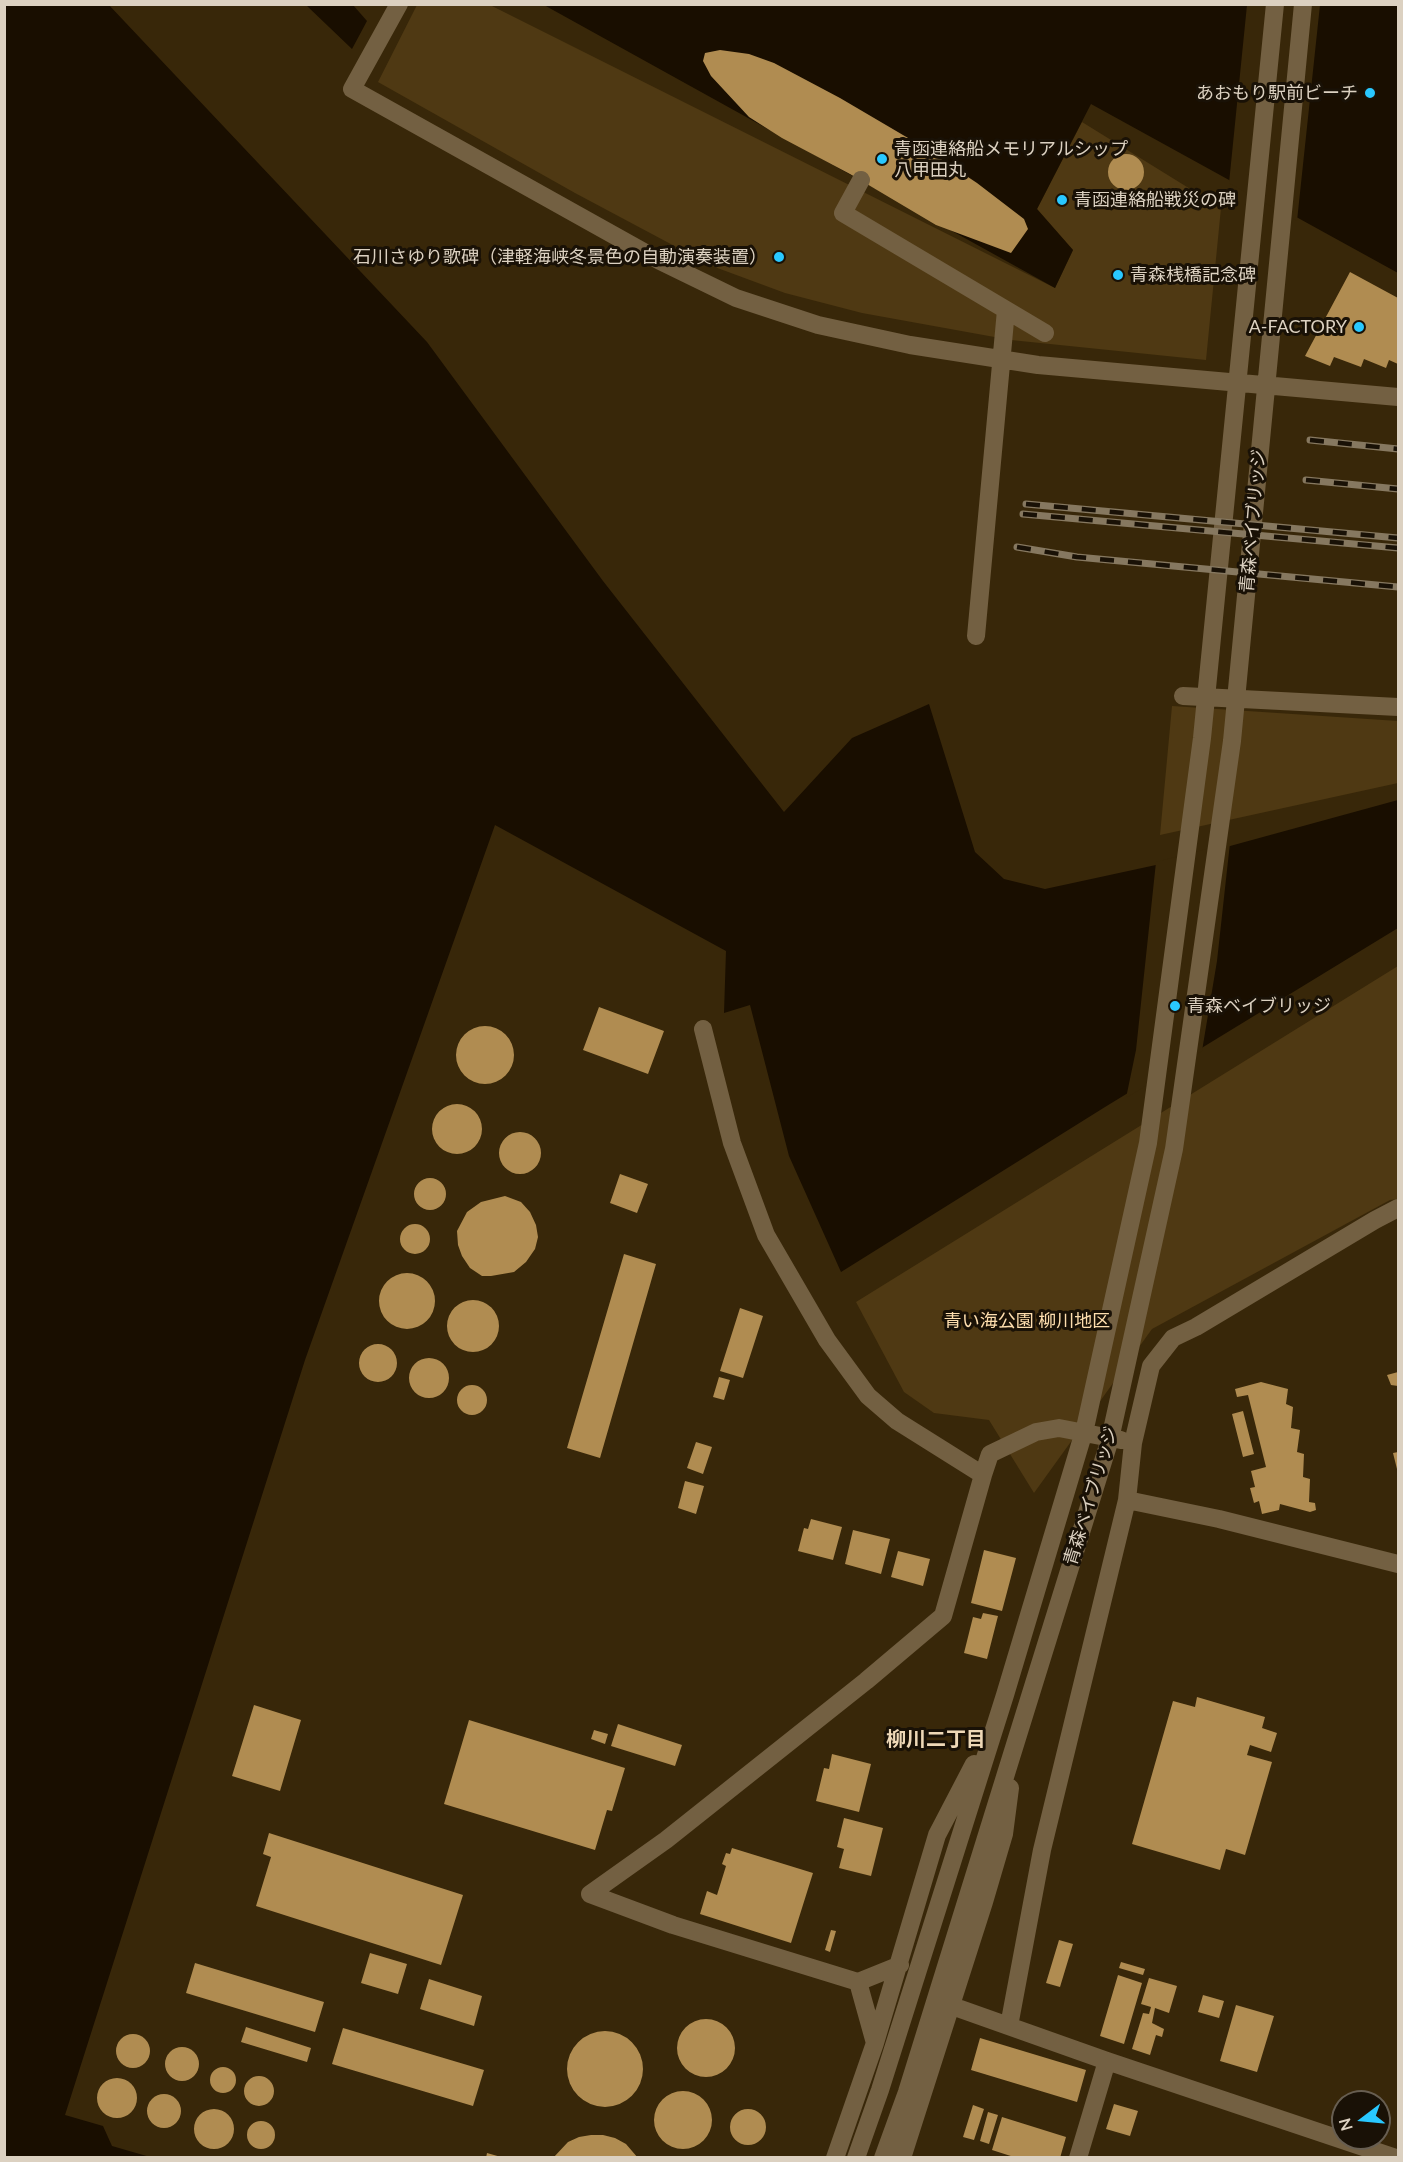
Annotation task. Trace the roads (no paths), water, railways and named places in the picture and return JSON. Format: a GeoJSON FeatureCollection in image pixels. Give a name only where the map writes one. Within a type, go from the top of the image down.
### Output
{"type":"FeatureCollection","features":[{"type":"Feature","properties":{"kind":"street"},"geometry":{"type":"LineString","coordinates":[[399,4],[352,89],[650,256],[736,298],[818,325],[910,345],[1038,364],[1398,397]]}},
{"type":"Feature","properties":{"kind":"street","name":"青森ベイブリッジ"},"geometry":{"type":"LineString","coordinates":[[997,1719],[1085,1428],[1148,1143],[1202,738],[1275,4]]}},
{"type":"Feature","properties":{"kind":"street","name":"青森ベイブリッジ"},"geometry":{"type":"LineString","coordinates":[[1015,1745],[1110,1439],[1174,1149],[1232,741],[1303,4]]}},
{"type":"Feature","properties":{"kind":"street"},"geometry":{"type":"LineString","coordinates":[[861,180],[843,213],[1045,333]]}},
{"type":"Feature","properties":{"kind":"street"},"geometry":{"type":"LineString","coordinates":[[976,636],[1006,310]]}},
{"type":"Feature","properties":{"kind":"street"},"geometry":{"type":"LineString","coordinates":[[1183,696],[1398,707]]}},
{"type":"Feature","properties":{"kind":"street"},"geometry":{"type":"LineString","coordinates":[[703,1029],[732,1143],[766,1235],[827,1340],[868,1396],[897,1421],[983,1475]]}},
{"type":"Feature","properties":{"kind":"street"},"geometry":{"type":"LineString","coordinates":[[1009,2026],[1042,1850],[1127,1500],[1133,1443],[1151,1366],[1173,1338],[1197,1327],[1398,1208]]}},
{"type":"Feature","properties":{"kind":"street"},"geometry":{"type":"LineString","coordinates":[[900,1965],[858,1982],[673,1925],[590,1894],[666,1840],[866,1681],[943,1616],[990,1454],[1036,1432],[1059,1428],[1133,1443]]}},
{"type":"Feature","properties":{"kind":"street"},"geometry":{"type":"LineString","coordinates":[[1127,1500],[1219,1519],[1398,1564]]}},
{"type":"Feature","properties":{"kind":"street"},"geometry":{"type":"LineString","coordinates":[[835,2157],[900,1965],[937,1834],[997,1719]]}},
{"type":"Feature","properties":{"kind":"street"},"geometry":{"type":"LineString","coordinates":[[856,2157],[880,2090],[997,1719]]}},
{"type":"Feature","properties":{"kind":"street"},"geometry":{"type":"LineString","coordinates":[[902,2157],[952,2006],[1004,1833],[1015,1745]]}},
{"type":"Feature","properties":{"kind":"street"},"geometry":{"type":"LineString","coordinates":[[884,2157],[907,2092],[1015,1745]]}},
{"type":"Feature","properties":{"kind":"street"},"geometry":{"type":"LineString","coordinates":[[858,1982],[875,2043]]}},
{"type":"Feature","properties":{"kind":"street"},"geometry":{"type":"LineString","coordinates":[[952,2006],[1107,2061],[1396,2157]]}},
{"type":"Feature","properties":{"kind":"street"},"geometry":{"type":"LineString","coordinates":[[1078,2157],[1107,2061]]}},
{"type":"Feature","properties":{"kind":"railway"},"geometry":{"type":"LineString","coordinates":[[1310,440],[1398,449]]}},
{"type":"Feature","properties":{"kind":"railway"},"geometry":{"type":"LineString","coordinates":[[1306,480],[1398,489]]}},
{"type":"Feature","properties":{"kind":"railway"},"geometry":{"type":"LineString","coordinates":[[1026,504],[1398,538]]}},
{"type":"Feature","properties":{"kind":"railway"},"geometry":{"type":"LineString","coordinates":[[1023,514],[1398,548]]}},
{"type":"Feature","properties":{"kind":"railway"},"geometry":{"type":"LineString","coordinates":[[1017,547],[1077,557],[1398,587]]}},
{"type":"Feature","properties":{"kind":"place","name":"あおもり駅前ビーチ"},"geometry":{"type":"Point","coordinates":[1370,93]}},
{"type":"Feature","properties":{"kind":"place","name":"青函連絡船メモリアルシップ 八甲田丸"},"geometry":{"type":"Point","coordinates":[882,159]}},
{"type":"Feature","properties":{"kind":"place","name":"青函連絡船戦災の碑"},"geometry":{"type":"Point","coordinates":[1062,200]}},
{"type":"Feature","properties":{"kind":"place","name":"石川さゆり歌碑（津軽海峡冬景色の自動演奏装置）"},"geometry":{"type":"Point","coordinates":[779,257]}},
{"type":"Feature","properties":{"kind":"place","name":"青森桟橋記念碑"},"geometry":{"type":"Point","coordinates":[1118,275]}},
{"type":"Feature","properties":{"kind":"place","name":"A-FACTORY"},"geometry":{"type":"Point","coordinates":[1359,327]}},
{"type":"Feature","properties":{"kind":"place","name":"青森ベイブリッジ"},"geometry":{"type":"Point","coordinates":[1175,1006]}},
{"type":"Feature","properties":{"kind":"district","name":"柳川二丁目"},"geometry":{"type":"Point","coordinates":[936,1740]}},
{"type":"Feature","properties":{"kind":"park label","name":"青い海公園 柳川地区"},"geometry":{"type":"Point","coordinates":[1027,1321]}}]}
